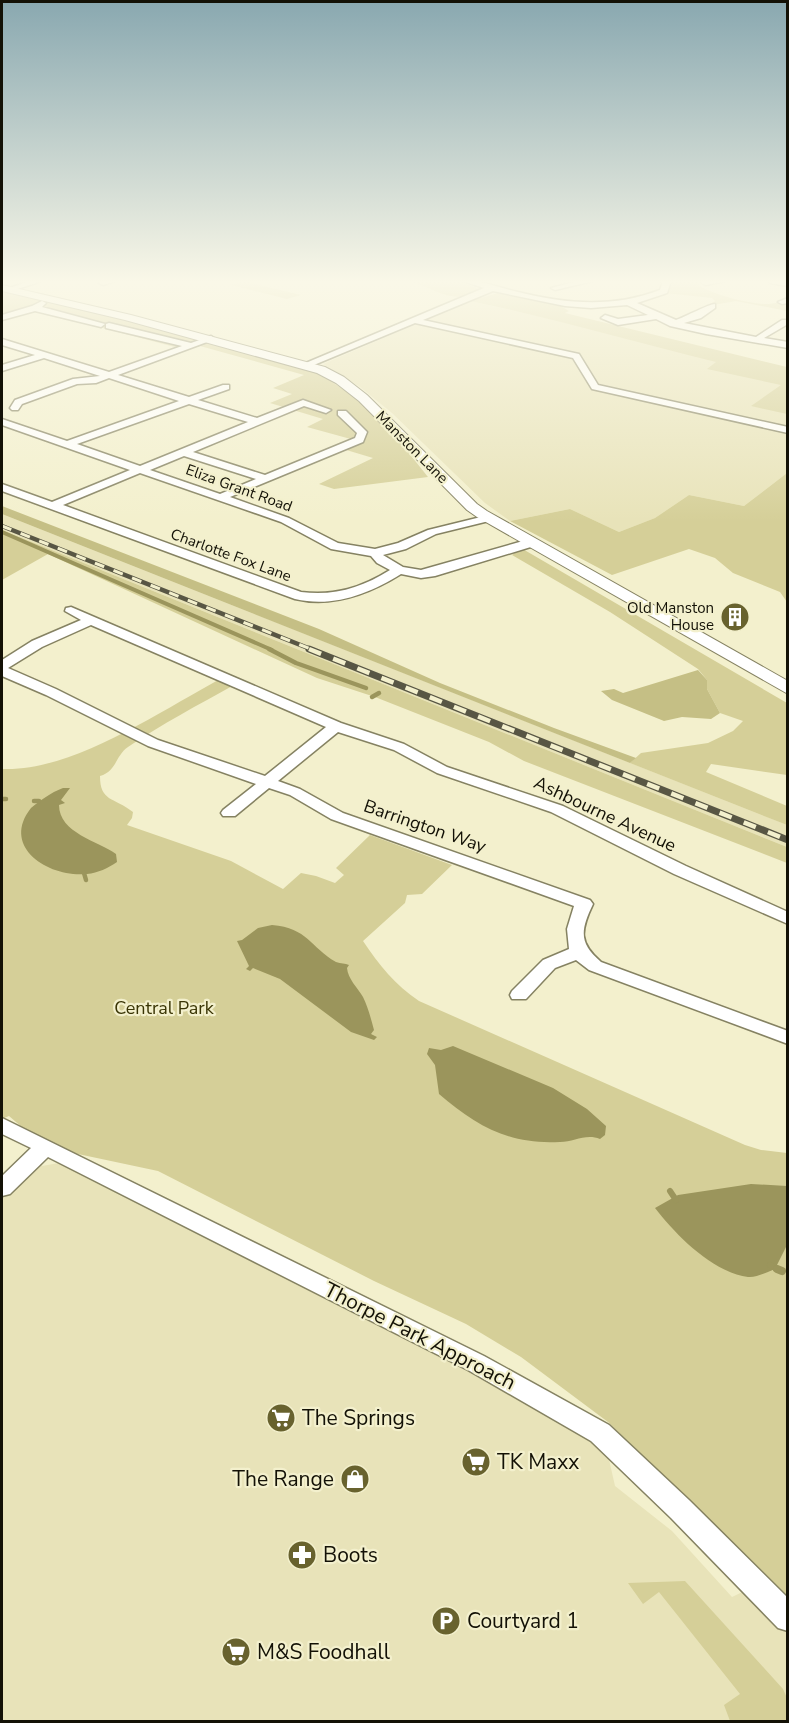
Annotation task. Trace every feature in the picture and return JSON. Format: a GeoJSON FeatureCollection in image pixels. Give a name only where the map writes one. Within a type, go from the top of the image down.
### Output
{"type":"FeatureCollection","features":[{"type":"Feature","properties":{"kind":"street"},"geometry":{"type":"LineString","coordinates":[[2,368],[24,361]]}},
{"type":"Feature","properties":{"kind":"street"},"geometry":{"type":"LineString","coordinates":[[61,361],[258,422]]}},
{"type":"Feature","properties":{"kind":"street"},"geometry":{"type":"LineString","coordinates":[[15,408],[18,402],[76,381],[96,380],[147,361]]}},
{"type":"Feature","properties":{"kind":"street","name":"Manston Lane"},"geometry":{"type":"LineString","coordinates":[[296,361],[340,380],[353,390],[472,507],[530,543],[621,592],[788,689]]}},
{"type":"Feature","properties":{"kind":"street"},"geometry":{"type":"LineString","coordinates":[[306,364],[312,361]]}},
{"type":"Feature","properties":{"kind":"street"},"geometry":{"type":"LineString","coordinates":[[579,361],[595,387],[788,430]]}},
{"type":"Feature","properties":{"kind":"street"},"geometry":{"type":"LineString","coordinates":[[84,390],[95,387],[96,380]]}},
{"type":"Feature","properties":{"kind":"street"},"geometry":{"type":"LineString","coordinates":[[68,444],[226,387]]}},
{"type":"Feature","properties":{"kind":"street"},"geometry":{"type":"LineString","coordinates":[[54,505],[303,404],[326,410]]}},
{"type":"Feature","properties":{"kind":"street"},"geometry":{"type":"LineString","coordinates":[[2,413],[15,408],[33,408]]}},
{"type":"Feature","properties":{"kind":"street"},"geometry":{"type":"LineString","coordinates":[[221,496],[359,440],[362,432],[342,413]]}},
{"type":"Feature","properties":{"kind":"street","name":"Eliza Grant Road"},"geometry":{"type":"LineString","coordinates":[[2,422],[221,496],[285,520],[334,546],[375,553],[381,560],[399,570],[428,574],[530,543]]}},
{"type":"Feature","properties":{"kind":"street"},"geometry":{"type":"LineString","coordinates":[[183,452],[267,479]]}},
{"type":"Feature","properties":{"kind":"street","name":"Charlotte Fox Lane"},"geometry":{"type":"LineString","coordinates":[[2,487],[299,596],[326,599],[348,596],[399,570]]}},
{"type":"Feature","properties":{"kind":"street"},"geometry":{"type":"LineString","coordinates":[[375,553],[395,549],[432,532],[489,518]]}},
{"type":"Feature","properties":{"kind":"street","name":"Ashbourne Avenue"},"geometry":{"type":"LineString","coordinates":[[71,610],[336,726],[399,747],[442,770],[557,809],[680,870],[788,919]]}},
{"type":"Feature","properties":{"kind":"street"},"geometry":{"type":"LineString","coordinates":[[2,668],[36,644],[91,620]]}},
{"type":"Feature","properties":{"kind":"street","name":"Barrington Way"},"geometry":{"type":"LineString","coordinates":[[2,668],[153,743],[266,782],[311,800],[337,816],[584,904],[575,919],[579,952]]}},
{"type":"Feature","properties":{"kind":"street"},"geometry":{"type":"LineString","coordinates":[[229,813],[336,726]]}},
{"type":"Feature","properties":{"kind":"street"},"geometry":{"type":"LineString","coordinates":[[519,995],[549,964],[579,952],[595,966],[788,1038]]}},
{"type":"Feature","properties":{"kind":"street","name":"Thorpe Park Approach"},"geometry":{"type":"LineString","coordinates":[[2,1125],[476,1363],[600,1433],[680,1509],[788,1618]]}},
{"type":"Feature","properties":{"kind":"street"},"geometry":{"type":"LineString","coordinates":[[2,1188],[45,1147]]}},
{"type":"Feature","properties":{"kind":"shaded area"},"geometry":{"type":"Polygon","coordinates":[[[329,361],[740,361],[787,372],[787,473],[744,506],[689,495],[655,518],[619,532],[570,509],[510,521],[485,503],[392,413],[360,387],[323,364],[329,361]]]}},
{"type":"Feature","properties":{"kind":"shaded area"},"geometry":{"type":"Polygon","coordinates":[[[2,506],[319,629],[440,683],[636,758],[630,763],[2,514],[2,506]]]}},
{"type":"Feature","properties":{"kind":"shaded area"},"geometry":{"type":"Polygon","coordinates":[[[2,514],[787,825],[787,847],[2,530],[2,514]]]}},
{"type":"Feature","properties":{"kind":"shaded area"},"geometry":{"type":"Polygon","coordinates":[[[698,670],[707,680],[707,689],[720,713],[711,719],[682,717],[664,721],[612,700],[601,691],[614,689],[623,693],[698,670]]]}},
{"type":"Feature","properties":{"kind":"shaded area"},"geometry":{"type":"Polygon","coordinates":[[[63,788],[70,788],[61,800],[65,803],[59,805],[65,823],[81,835],[116,854],[117,862],[95,873],[72,874],[44,865],[25,847],[21,835],[23,822],[31,808],[50,794],[63,788]]]}},
{"type":"Feature","properties":{"kind":"shaded area"},"geometry":{"type":"Polygon","coordinates":[[[272,925],[294,930],[336,962],[349,965],[347,968],[349,976],[368,1009],[374,1030],[371,1034],[377,1037],[374,1040],[351,1032],[280,979],[253,968],[250,971],[246,969],[249,966],[237,941],[258,928],[272,925]]]}},
{"type":"Feature","properties":{"kind":"shaded area"},"geometry":{"type":"Polygon","coordinates":[[[453,1046],[553,1088],[587,1109],[606,1126],[605,1135],[600,1139],[585,1137],[565,1142],[542,1142],[509,1137],[480,1124],[439,1094],[435,1065],[427,1054],[429,1048],[441,1050],[453,1046]]]}},
{"type":"Feature","properties":{"kind":"shaded area","name":"The Springs"},"geometry":{"type":"Polygon","coordinates":[[[45,1147],[42,1166],[59,1163],[76,1165],[332,1292],[588,1436],[608,1455],[615,1486],[672,1531],[732,1597],[757,1585],[787,1618],[787,1721],[2,1722],[2,1188],[45,1147]]]}},
{"type":"Feature","properties":{"kind":"shaded area"},"geometry":{"type":"Polygon","coordinates":[[[751,1184],[787,1186],[787,1245],[775,1269],[754,1277],[735,1274],[708,1260],[684,1240],[655,1208],[678,1195],[751,1184]]]}},
{"type":"Feature","properties":{"kind":"green space"},"geometry":{"type":"Polygon","coordinates":[[[255,361],[279,361],[310,370],[328,379],[375,416],[428,477],[334,489],[319,484],[373,458],[343,449],[358,441],[307,427],[323,419],[270,403],[292,394],[273,388],[304,375],[255,361]]]}},
{"type":"Feature","properties":{"kind":"green space"},"geometry":{"type":"Polygon","coordinates":[[[714,361],[764,361],[787,367],[787,414],[751,406],[781,385],[707,369],[716,362],[714,361]]]}},
{"type":"Feature","properties":{"kind":"green space"},"geometry":{"type":"Polygon","coordinates":[[[787,473],[787,602],[780,592],[733,573],[715,558],[689,549],[612,575],[510,521],[570,509],[619,532],[655,518],[689,495],[744,506],[787,473]]]}},
{"type":"Feature","properties":{"kind":"green space"},"geometry":{"type":"Polygon","coordinates":[[[2,530],[787,847],[787,863],[524,761],[489,742],[375,697],[317,678],[48,554],[2,580],[2,530]]]}},
{"type":"Feature","properties":{"kind":"green space"},"geometry":{"type":"Polygon","coordinates":[[[521,548],[787,703],[787,775],[711,764],[706,772],[787,806],[787,825],[630,763],[641,753],[708,743],[733,731],[743,721],[720,713],[707,689],[707,680],[698,669],[610,612],[512,555],[521,548]]]}},
{"type":"Feature","properties":{"kind":"green space","name":"Central Park"},"geometry":{"type":"Polygon","coordinates":[[[220,679],[234,685],[128,747],[110,771],[100,776],[105,795],[133,812],[127,825],[231,861],[283,889],[301,873],[335,883],[344,875],[336,868],[370,835],[452,865],[422,894],[407,895],[405,903],[363,941],[381,966],[402,988],[419,1001],[745,1145],[761,1150],[787,1153],[787,1618],[667,1480],[608,1422],[521,1357],[466,1324],[374,1281],[158,1171],[45,1147],[9,1116],[2,1119],[2,769],[29,767],[57,761],[86,751],[143,723],[220,679]]]}},
{"type":"Feature","properties":{"kind":"green space"},"geometry":{"type":"Polygon","coordinates":[[[685,1581],[783,1689],[787,1698],[787,1721],[730,1721],[724,1705],[740,1694],[659,1592],[643,1604],[628,1583],[685,1581]]]}},
{"type":"Feature","properties":{"kind":"waterway"},"geometry":{"type":"LineString","coordinates":[[2,532],[272,650]]}},
{"type":"Feature","properties":{"kind":"waterway"},"geometry":{"type":"LineString","coordinates":[[269,649],[296,663],[366,688]]}},
{"type":"Feature","properties":{"kind":"waterway"},"geometry":{"type":"LineString","coordinates":[[372,697],[379,693]]}},
{"type":"Feature","properties":{"kind":"waterway"},"geometry":{"type":"LineString","coordinates":[[34,801],[39,801]]}},
{"type":"Feature","properties":{"kind":"waterway"},"geometry":{"type":"LineString","coordinates":[[84,873],[86,880]]}},
{"type":"Feature","properties":{"kind":"waterway"},"geometry":{"type":"LineString","coordinates":[[670,1191],[676,1200]]}},
{"type":"Feature","properties":{"kind":"waterway"},"geometry":{"type":"LineString","coordinates":[[770,1265],[780,1270]]}},
{"type":"Feature","properties":{"kind":"waterway"},"geometry":{"type":"LineString","coordinates":[[777,1269],[782,1271]]}},
{"type":"Feature","properties":{"kind":"railway"},"geometry":{"type":"LineString","coordinates":[[2,526],[313,650]]}},
{"type":"Feature","properties":{"kind":"railway"},"geometry":{"type":"LineString","coordinates":[[309,649],[788,840]]}},
{"type":"Feature","properties":{"kind":"place","name":"Old Manston House"},"geometry":{"type":"Point","coordinates":[735,617]}},
{"type":"Feature","properties":{"kind":"place","name":"The Springs"},"geometry":{"type":"Point","coordinates":[281,1418]}},
{"type":"Feature","properties":{"kind":"place","name":"TK Maxx"},"geometry":{"type":"Point","coordinates":[476,1462]}},
{"type":"Feature","properties":{"kind":"place","name":"The Range"},"geometry":{"type":"Point","coordinates":[355,1479]}},
{"type":"Feature","properties":{"kind":"place","name":"Boots"},"geometry":{"type":"Point","coordinates":[302,1555]}},
{"type":"Feature","properties":{"kind":"place","name":"Courtyard 1"},"geometry":{"type":"Point","coordinates":[446,1621]}},
{"type":"Feature","properties":{"kind":"place","name":"M&S Foodhall"},"geometry":{"type":"Point","coordinates":[236,1652]}}]}
